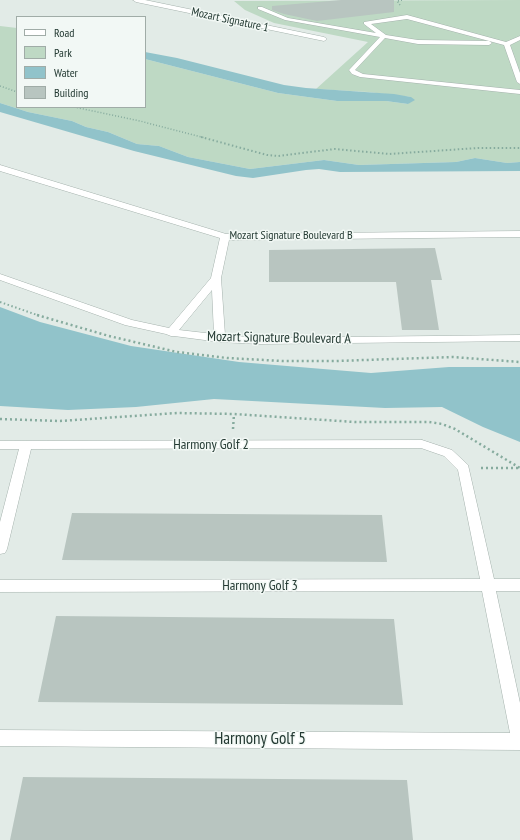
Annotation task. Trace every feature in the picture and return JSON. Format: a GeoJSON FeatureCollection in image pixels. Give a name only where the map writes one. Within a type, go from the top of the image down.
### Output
{"type":"FeatureCollection","features":[{"type":"Feature","properties":{"kind":"street","name":"Mozart Signature 1"},"geometry":{"type":"LineString","coordinates":[[136,0],[158,2],[324,39]]}},
{"type":"Feature","properties":{"kind":"street","name":"Mozart Signature Boulevard B"},"geometry":{"type":"LineString","coordinates":[[0,168],[225,237],[520,234]]}},
{"type":"Feature","properties":{"kind":"street"},"geometry":{"type":"LineString","coordinates":[[220,339],[216,278],[225,237]]}},
{"type":"Feature","properties":{"kind":"street","name":"Mozart Signature Boulevard A"},"geometry":{"type":"LineString","coordinates":[[0,277],[129,323],[171,332],[220,339],[260,341],[520,338]]}},
{"type":"Feature","properties":{"kind":"street"},"geometry":{"type":"LineString","coordinates":[[171,332],[216,278]]}},
{"type":"Feature","properties":{"kind":"street","name":"Harmony Golf 2"},"geometry":{"type":"LineString","coordinates":[[0,445],[422,444],[448,453],[464,468]]}},
{"type":"Feature","properties":{"kind":"street"},"geometry":{"type":"LineString","coordinates":[[0,549],[26,445]]}},
{"type":"Feature","properties":{"kind":"street"},"geometry":{"type":"LineString","coordinates":[[464,468],[520,741]]}},
{"type":"Feature","properties":{"kind":"street","name":"Harmony Golf 3"},"geometry":{"type":"LineString","coordinates":[[0,586],[520,586]]}},
{"type":"Feature","properties":{"kind":"street","name":"Harmony Golf 5"},"geometry":{"type":"LineString","coordinates":[[0,738],[520,741]]}},
{"type":"Feature","properties":{"kind":"lane"},"geometry":{"type":"LineString","coordinates":[[260,8],[287,19],[418,42],[506,44],[520,38]]}},
{"type":"Feature","properties":{"kind":"lane"},"geometry":{"type":"LineString","coordinates":[[384,36],[366,22],[407,17],[506,44]]}},
{"type":"Feature","properties":{"kind":"lane"},"geometry":{"type":"LineString","coordinates":[[384,36],[352,70],[354,73],[362,76],[520,92]]}},
{"type":"Feature","properties":{"kind":"lane"},"geometry":{"type":"LineString","coordinates":[[506,44],[520,82]]}},
{"type":"Feature","properties":{"kind":"path"},"geometry":{"type":"LineString","coordinates":[[0,86],[16,92]]}},
{"type":"Feature","properties":{"kind":"path"},"geometry":{"type":"LineString","coordinates":[[80,108],[140,121],[267,155],[278,156],[335,149],[389,154],[478,148],[520,148]]}},
{"type":"Feature","properties":{"kind":"path"},"geometry":{"type":"LineString","coordinates":[[0,419],[60,421],[177,413],[234,414],[355,422],[429,422],[455,428],[485,448],[520,468]]}},
{"type":"Feature","properties":{"kind":"path"},"geometry":{"type":"LineString","coordinates":[[464,468],[520,468]]}},
{"type":"Feature","properties":{"kind":"green space"},"geometry":{"type":"Polygon","coordinates":[[[520,0],[520,162],[507,163],[475,158],[456,162],[359,165],[324,160],[250,169],[188,157],[159,146],[137,144],[108,132],[86,127],[72,121],[28,112],[0,103],[0,26],[16,28],[16,108],[146,108],[146,59],[278,93],[337,101],[386,101],[408,104],[411,97],[368,92],[316,89],[368,42],[274,23],[245,10],[234,1],[520,0]]]}},
{"type":"Feature","properties":{"kind":"water"},"geometry":{"type":"Polygon","coordinates":[[[146,52],[177,58],[284,85],[394,94],[411,97],[415,100],[408,104],[386,101],[337,101],[278,93],[146,59],[146,52]]]}},
{"type":"Feature","properties":{"kind":"water"},"geometry":{"type":"Polygon","coordinates":[[[0,103],[28,112],[72,121],[86,127],[108,132],[137,144],[159,146],[188,157],[250,169],[324,160],[359,165],[456,162],[475,158],[507,163],[520,162],[520,171],[340,172],[319,169],[253,178],[236,176],[134,151],[0,112],[0,103]]]}},
{"type":"Feature","properties":{"kind":"water"},"geometry":{"type":"Polygon","coordinates":[[[0,307],[40,322],[131,346],[239,362],[371,373],[449,367],[520,367],[520,442],[483,427],[442,407],[385,408],[214,399],[136,407],[68,410],[0,406],[0,307]]]}},
{"type":"Feature","properties":{"kind":"building"},"geometry":{"type":"Polygon","coordinates":[[[341,0],[394,0],[394,12],[317,21],[272,10],[272,6],[341,0]]]}},
{"type":"Feature","properties":{"kind":"building"},"geometry":{"type":"Polygon","coordinates":[[[435,248],[442,280],[431,280],[439,330],[402,330],[396,282],[269,282],[269,250],[435,248]]]}},
{"type":"Feature","properties":{"kind":"building"},"geometry":{"type":"Polygon","coordinates":[[[72,513],[382,515],[387,562],[62,560],[72,513]]]}},
{"type":"Feature","properties":{"kind":"building"},"geometry":{"type":"Polygon","coordinates":[[[56,616],[394,619],[403,705],[38,702],[56,616]]]}},
{"type":"Feature","properties":{"kind":"building"},"geometry":{"type":"Polygon","coordinates":[[[23,777],[407,780],[413,840],[10,840],[23,777]]]}}]}
